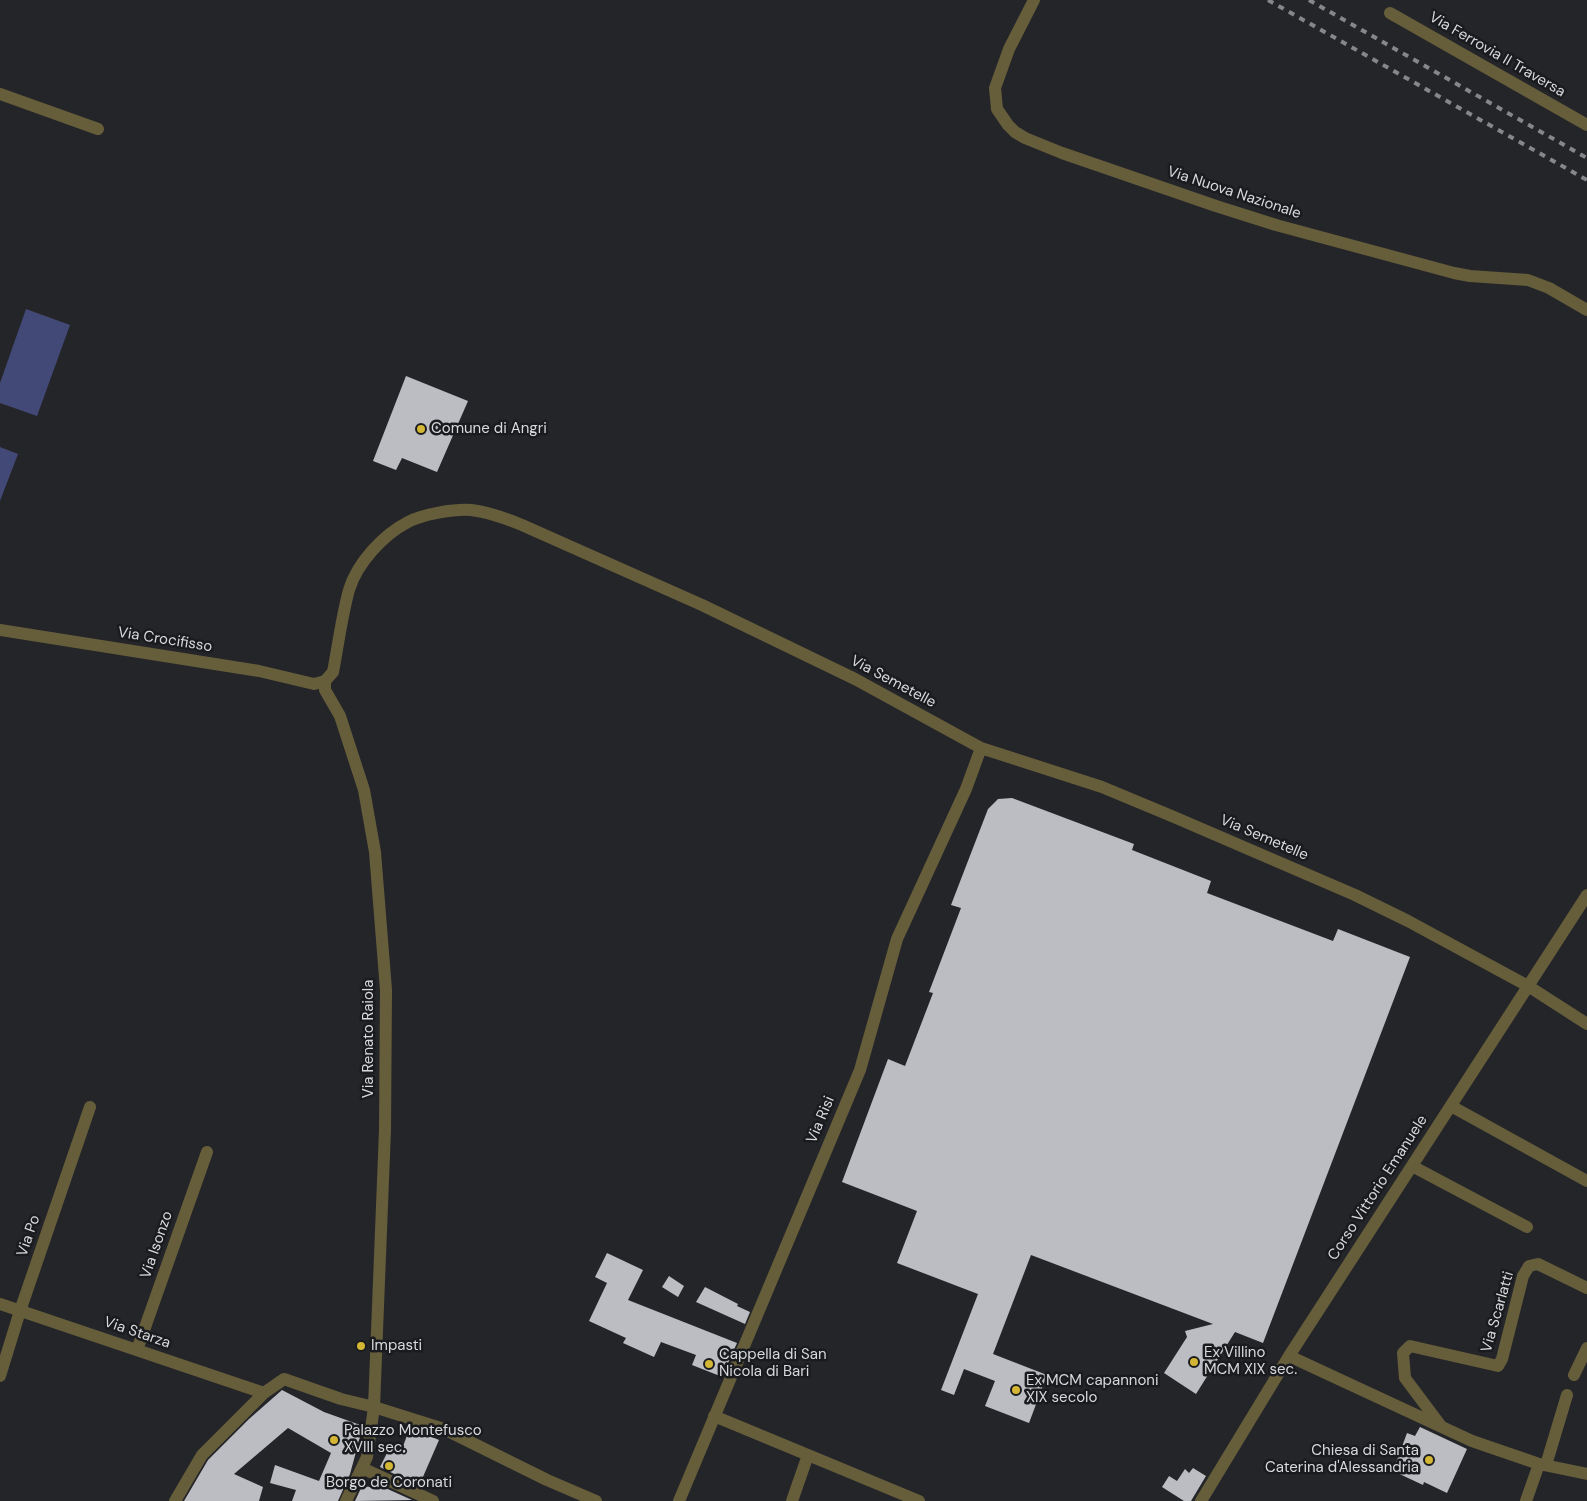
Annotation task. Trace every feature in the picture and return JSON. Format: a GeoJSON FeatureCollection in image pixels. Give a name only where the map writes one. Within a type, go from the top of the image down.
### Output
{"type":"FeatureCollection","features":[{"type":"Feature","properties":{"kind":"street","name":"Via Nuova Nazionale"},"geometry":{"type":"LineString","coordinates":[[1034,0],[1009,49],[995,88],[997,109],[1015,132],[1025,138],[1062,153],[1276,225],[1454,273],[1528,280],[1550,288],[1587,310]]}},
{"type":"Feature","properties":{"kind":"street","name":"Via Ferrovia II Traversa"},"geometry":{"type":"LineString","coordinates":[[1390,13],[1587,125]]}},
{"type":"Feature","properties":{"kind":"street"},"geometry":{"type":"LineString","coordinates":[[0,94],[98,128]]}},
{"type":"Feature","properties":{"kind":"street","name":"Via Semetelle"},"geometry":{"type":"LineString","coordinates":[[324,681],[333,672],[350,589],[364,560],[382,540],[408,522],[442,512],[470,510],[493,514],[702,605],[855,679],[981,748],[1102,788],[1355,895],[1408,921],[1528,986],[1587,1024]]}},
{"type":"Feature","properties":{"kind":"street","name":"Via Crocifisso"},"geometry":{"type":"LineString","coordinates":[[0,630],[259,671],[314,684],[324,681]]}},
{"type":"Feature","properties":{"kind":"street","name":"Via Renato Raiola"},"geometry":{"type":"LineString","coordinates":[[324,681],[325,690],[340,716],[364,790],[375,852],[386,990],[384,1140],[374,1407],[367,1457],[346,1501]]}},
{"type":"Feature","properties":{"kind":"street","name":"Via Risi"},"geometry":{"type":"LineString","coordinates":[[679,1501],[860,1070],[897,939],[966,789],[981,748]]}},
{"type":"Feature","properties":{"kind":"street","name":"Corso Vittorio Emanuele"},"geometry":{"type":"LineString","coordinates":[[1201,1501],[1289,1356],[1587,895]]}},
{"type":"Feature","properties":{"kind":"street"},"geometry":{"type":"LineString","coordinates":[[1451,1106],[1587,1180]]}},
{"type":"Feature","properties":{"kind":"street","name":"Via Po"},"geometry":{"type":"LineString","coordinates":[[1,1372],[90,1107]]}},
{"type":"Feature","properties":{"kind":"street","name":"Via Isonzo"},"geometry":{"type":"LineString","coordinates":[[137,1350],[207,1152]]}},
{"type":"Feature","properties":{"kind":"street"},"geometry":{"type":"LineString","coordinates":[[1412,1166],[1527,1227]]}},
{"type":"Feature","properties":{"kind":"street","name":"Via Scarlatti"},"geometry":{"type":"LineString","coordinates":[[1440,1426],[1406,1378],[1403,1352],[1410,1346],[1498,1366],[1502,1359],[1523,1276],[1529,1266],[1538,1264],[1587,1288]]}},
{"type":"Feature","properties":{"kind":"street","name":"Via Starza"},"geometry":{"type":"LineString","coordinates":[[0,1304],[264,1393]]}},
{"type":"Feature","properties":{"kind":"street"},"geometry":{"type":"LineString","coordinates":[[1574,1375],[1587,1348]]}},
{"type":"Feature","properties":{"kind":"street"},"geometry":{"type":"LineString","coordinates":[[1289,1356],[1472,1441],[1542,1465],[1587,1474]]}},
{"type":"Feature","properties":{"kind":"street"},"geometry":{"type":"LineString","coordinates":[[174,1501],[202,1455],[264,1393],[284,1379],[341,1399],[374,1407],[444,1429],[547,1480],[596,1501]]}},
{"type":"Feature","properties":{"kind":"street"},"geometry":{"type":"LineString","coordinates":[[1526,1501],[1542,1465],[1566,1395]]}},
{"type":"Feature","properties":{"kind":"street"},"geometry":{"type":"LineString","coordinates":[[714,1416],[919,1501]]}},
{"type":"Feature","properties":{"kind":"street"},"geometry":{"type":"LineString","coordinates":[[792,1501],[808,1455]]}},
{"type":"Feature","properties":{"kind":"street"},"geometry":{"type":"LineString","coordinates":[[362,1468],[433,1501]]}},
{"type":"Feature","properties":{"kind":"shaded area"},"geometry":{"type":"Polygon","coordinates":[[[26,309],[70,325],[37,416],[0,403],[0,383],[26,309]]]}},
{"type":"Feature","properties":{"kind":"shaded area"},"geometry":{"type":"Polygon","coordinates":[[[0,447],[18,454],[0,501],[0,447]]]}},
{"type":"Feature","properties":{"kind":"building","name":"Comune di Angri"},"geometry":{"type":"Polygon","coordinates":[[[406,376],[468,401],[437,472],[402,458],[396,470],[373,461],[406,376]]]}},
{"type":"Feature","properties":{"kind":"building"},"geometry":{"type":"Polygon","coordinates":[[[1012,798],[1134,844],[1132,850],[1211,881],[1207,893],[1333,941],[1338,929],[1410,957],[1263,1343],[1235,1332],[1196,1394],[1164,1373],[1187,1337],[1185,1331],[1213,1324],[1031,1255],[993,1354],[1047,1375],[1029,1423],[985,1406],[995,1381],[964,1369],[954,1395],[941,1390],[978,1294],[897,1263],[917,1211],[842,1182],[888,1059],[905,1066],[933,993],[929,992],[961,908],[951,905],[988,809],[998,799],[1012,798]]]}},
{"type":"Feature","properties":{"kind":"building"},"geometry":{"type":"Polygon","coordinates":[[[607,1253],[643,1270],[628,1300],[737,1343],[720,1376],[692,1365],[696,1355],[661,1342],[654,1357],[623,1343],[626,1338],[589,1321],[607,1283],[595,1277],[607,1253]]]}},
{"type":"Feature","properties":{"kind":"building"},"geometry":{"type":"Polygon","coordinates":[[[669,1276],[684,1286],[678,1297],[662,1287],[669,1276]]]}},
{"type":"Feature","properties":{"kind":"building"},"geometry":{"type":"Polygon","coordinates":[[[705,1287],[750,1312],[745,1324],[696,1302],[705,1287]]]}},
{"type":"Feature","properties":{"kind":"building","name":"Palazzo Montefusco XVIII sec."},"geometry":{"type":"Polygon","coordinates":[[[282,1390],[324,1412],[363,1426],[350,1474],[338,1501],[292,1501],[296,1490],[270,1483],[275,1465],[319,1481],[331,1453],[288,1428],[234,1474],[263,1487],[259,1501],[184,1501],[208,1460],[249,1419],[282,1390]]]}},
{"type":"Feature","properties":{"kind":"building","name":"Chiesa di Santa Caterina d'Alessandria"},"geometry":{"type":"Polygon","coordinates":[[[1420,1427],[1467,1449],[1447,1493],[1424,1482],[1423,1485],[1393,1471],[1407,1433],[1415,1436],[1420,1427]]]}},
{"type":"Feature","properties":{"kind":"building"},"geometry":{"type":"Polygon","coordinates":[[[410,1428],[439,1440],[419,1486],[380,1467],[389,1449],[400,1454],[410,1428]]]}},
{"type":"Feature","properties":{"kind":"building"},"geometry":{"type":"Polygon","coordinates":[[[1193,1468],[1206,1476],[1191,1501],[1184,1501],[1162,1487],[1169,1476],[1177,1481],[1185,1469],[1189,1473],[1193,1468]]]}},
{"type":"Feature","properties":{"kind":"building"},"geometry":{"type":"Polygon","coordinates":[[[372,1482],[412,1500],[355,1501],[362,1486],[370,1487],[372,1482]]]}},
{"type":"Feature","properties":{"kind":"railway"},"geometry":{"type":"LineString","coordinates":[[1268,0],[1587,180]]}},
{"type":"Feature","properties":{"kind":"railway"},"geometry":{"type":"LineString","coordinates":[[1309,0],[1587,158]]}},
{"type":"Feature","properties":{"kind":"place","name":"Comune di Angri"},"geometry":{"type":"Point","coordinates":[421,429]}},
{"type":"Feature","properties":{"kind":"place","name":"Impasti"},"geometry":{"type":"Point","coordinates":[361,1346]}},
{"type":"Feature","properties":{"kind":"place","name":"Ex Villino MCM XIX sec."},"geometry":{"type":"Point","coordinates":[1194,1362]}},
{"type":"Feature","properties":{"kind":"place","name":"Cappella di San Nicola di Bari"},"geometry":{"type":"Point","coordinates":[709,1364]}},
{"type":"Feature","properties":{"kind":"place","name":"Ex MCM capannoni XIX secolo"},"geometry":{"type":"Point","coordinates":[1016,1390]}},
{"type":"Feature","properties":{"kind":"place","name":"Palazzo Montefusco XVIII sec."},"geometry":{"type":"Point","coordinates":[334,1440]}},
{"type":"Feature","properties":{"kind":"place","name":"Chiesa di Santa Caterina d'Alessandria"},"geometry":{"type":"Point","coordinates":[1429,1460]}},
{"type":"Feature","properties":{"kind":"place","name":"Borgo de Coronati"},"geometry":{"type":"Point","coordinates":[389,1466]}}]}
